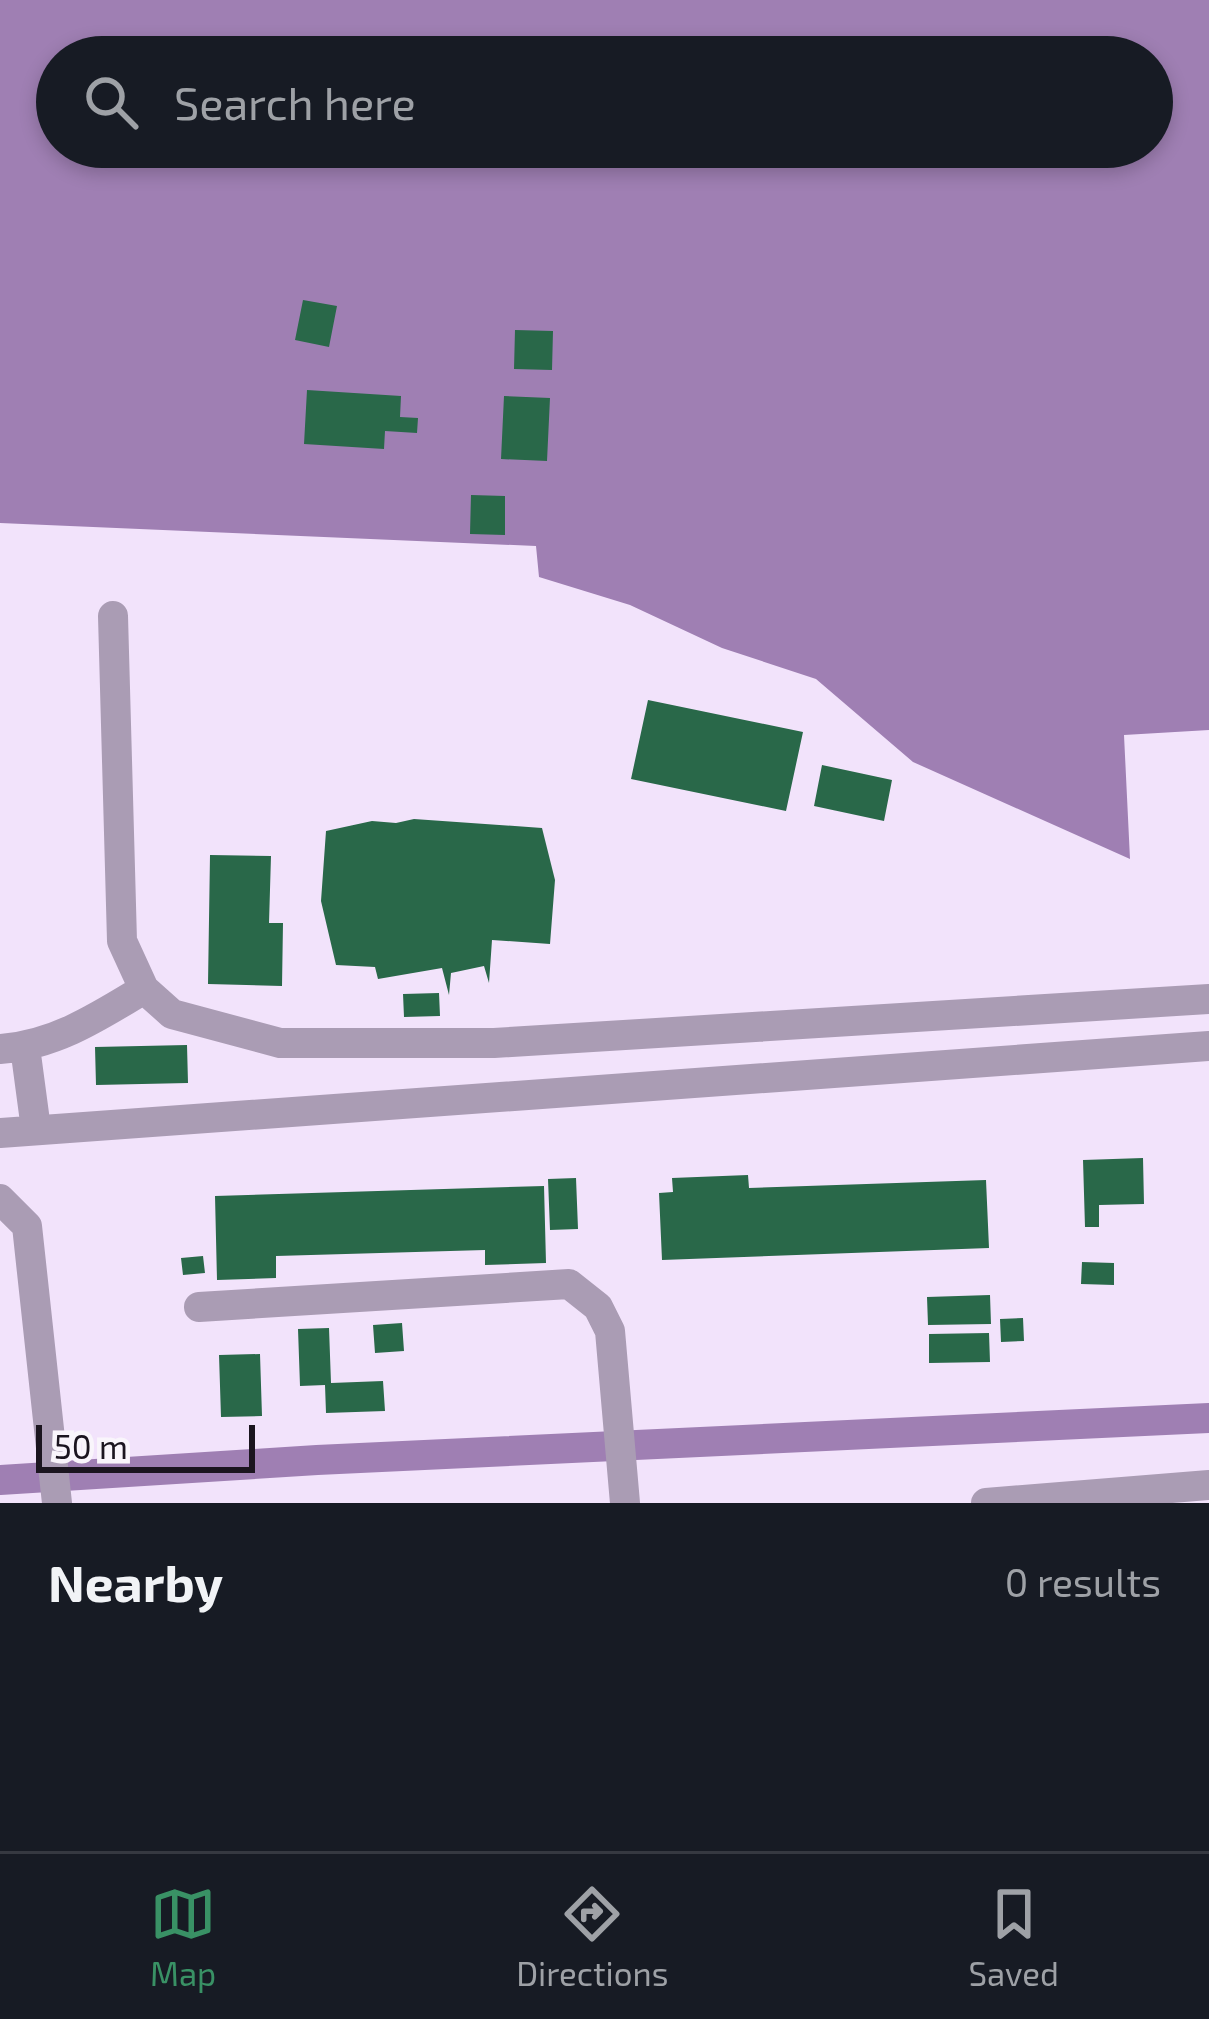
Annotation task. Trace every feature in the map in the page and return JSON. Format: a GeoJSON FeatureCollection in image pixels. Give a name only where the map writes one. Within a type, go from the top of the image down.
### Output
{"type":"FeatureCollection","features":[{"type":"Feature","properties":{"kind":"lane"},"geometry":{"type":"LineString","coordinates":[[113,616],[122,941],[145,989],[172,1013],[280,1043],[494,1043],[1209,999]]}},
{"type":"Feature","properties":{"kind":"lane"},"geometry":{"type":"LineString","coordinates":[[36,1129],[12,1048],[80,1028],[145,989]]}},
{"type":"Feature","properties":{"kind":"lane"},"geometry":{"type":"LineString","coordinates":[[0,1132],[1209,1046]]}},
{"type":"Feature","properties":{"kind":"lane"},"geometry":{"type":"LineString","coordinates":[[0,1199],[27,1226],[57,1503]]}},
{"type":"Feature","properties":{"kind":"lane"},"geometry":{"type":"LineString","coordinates":[[199,1307],[569,1284],[598,1307],[610,1331],[625,1503]]}},
{"type":"Feature","properties":{"kind":"lane"},"geometry":{"type":"LineString","coordinates":[[986,1503],[1209,1485]]}},
{"type":"Feature","properties":{"kind":"shaded area"},"geometry":{"type":"Polygon","coordinates":[[[0,0],[1209,0],[1209,730],[1124,735],[1130,859],[913,762],[816,679],[722,648],[630,605],[539,577],[536,546],[0,523],[0,0]]]}},
{"type":"Feature","properties":{"kind":"building"},"geometry":{"type":"Polygon","coordinates":[[[303,300],[337,306],[329,347],[295,340],[303,300]]]}},
{"type":"Feature","properties":{"kind":"building"},"geometry":{"type":"Polygon","coordinates":[[[515,330],[553,331],[552,370],[514,369],[515,330]]]}},
{"type":"Feature","properties":{"kind":"building"},"geometry":{"type":"Polygon","coordinates":[[[307,390],[401,396],[400,417],[418,418],[417,433],[385,431],[384,449],[304,444],[307,390]]]}},
{"type":"Feature","properties":{"kind":"building"},"geometry":{"type":"Polygon","coordinates":[[[504,396],[550,398],[547,461],[501,459],[504,396]]]}},
{"type":"Feature","properties":{"kind":"building"},"geometry":{"type":"Polygon","coordinates":[[[471,495],[505,496],[505,535],[470,534],[471,495]]]}},
{"type":"Feature","properties":{"kind":"building"},"geometry":{"type":"Polygon","coordinates":[[[648,700],[803,732],[786,811],[631,779],[648,700]]]}},
{"type":"Feature","properties":{"kind":"building"},"geometry":{"type":"Polygon","coordinates":[[[822,765],[892,780],[884,821],[814,806],[822,765]]]}},
{"type":"Feature","properties":{"kind":"building"},"geometry":{"type":"Polygon","coordinates":[[[414,819],[542,828],[555,880],[550,944],[492,940],[489,983],[484,966],[451,973],[449,995],[442,968],[378,979],[375,967],[336,965],[321,901],[326,831],[372,821],[414,819]]]}},
{"type":"Feature","properties":{"kind":"building"},"geometry":{"type":"Polygon","coordinates":[[[210,855],[271,856],[269,923],[283,923],[282,986],[208,984],[210,855]]]}},
{"type":"Feature","properties":{"kind":"building"},"geometry":{"type":"Polygon","coordinates":[[[439,993],[440,1016],[404,1017],[403,994],[439,993]]]}},
{"type":"Feature","properties":{"kind":"building"},"geometry":{"type":"Polygon","coordinates":[[[187,1045],[188,1083],[96,1085],[95,1047],[187,1045]]]}},
{"type":"Feature","properties":{"kind":"building"},"geometry":{"type":"Polygon","coordinates":[[[1143,1158],[1144,1204],[1099,1205],[1099,1227],[1085,1227],[1083,1160],[1143,1158]]]}},
{"type":"Feature","properties":{"kind":"building"},"geometry":{"type":"Polygon","coordinates":[[[748,1175],[749,1188],[986,1180],[989,1248],[662,1260],[659,1193],[673,1192],[672,1178],[748,1175]]]}},
{"type":"Feature","properties":{"kind":"building"},"geometry":{"type":"Polygon","coordinates":[[[576,1178],[578,1229],[550,1230],[548,1179],[576,1178]]]}},
{"type":"Feature","properties":{"kind":"building"},"geometry":{"type":"Polygon","coordinates":[[[544,1186],[546,1263],[485,1265],[485,1250],[276,1256],[276,1278],[217,1280],[215,1196],[544,1186]]]}},
{"type":"Feature","properties":{"kind":"building"},"geometry":{"type":"Polygon","coordinates":[[[203,1256],[205,1273],[183,1275],[181,1258],[203,1256]]]}},
{"type":"Feature","properties":{"kind":"building"},"geometry":{"type":"Polygon","coordinates":[[[1082,1262],[1114,1263],[1114,1285],[1081,1284],[1082,1262]]]}},
{"type":"Feature","properties":{"kind":"building"},"geometry":{"type":"Polygon","coordinates":[[[990,1295],[991,1324],[928,1325],[927,1297],[990,1295]]]}},
{"type":"Feature","properties":{"kind":"building"},"geometry":{"type":"Polygon","coordinates":[[[1023,1318],[1024,1341],[1001,1342],[1000,1319],[1023,1318]]]}},
{"type":"Feature","properties":{"kind":"building"},"geometry":{"type":"Polygon","coordinates":[[[402,1323],[404,1351],[375,1353],[373,1325],[402,1323]]]}},
{"type":"Feature","properties":{"kind":"building"},"geometry":{"type":"Polygon","coordinates":[[[329,1328],[331,1383],[383,1381],[385,1411],[326,1413],[325,1385],[300,1386],[298,1329],[329,1328]]]}},
{"type":"Feature","properties":{"kind":"building"},"geometry":{"type":"Polygon","coordinates":[[[989,1333],[990,1362],[929,1363],[929,1334],[989,1333]]]}},
{"type":"Feature","properties":{"kind":"building"},"geometry":{"type":"Polygon","coordinates":[[[260,1354],[262,1416],[221,1417],[219,1355],[260,1354]]]}},
{"type":"Feature","properties":{"kind":"waterway"},"geometry":{"type":"LineString","coordinates":[[0,1480],[317,1460],[1209,1418]]}}]}
